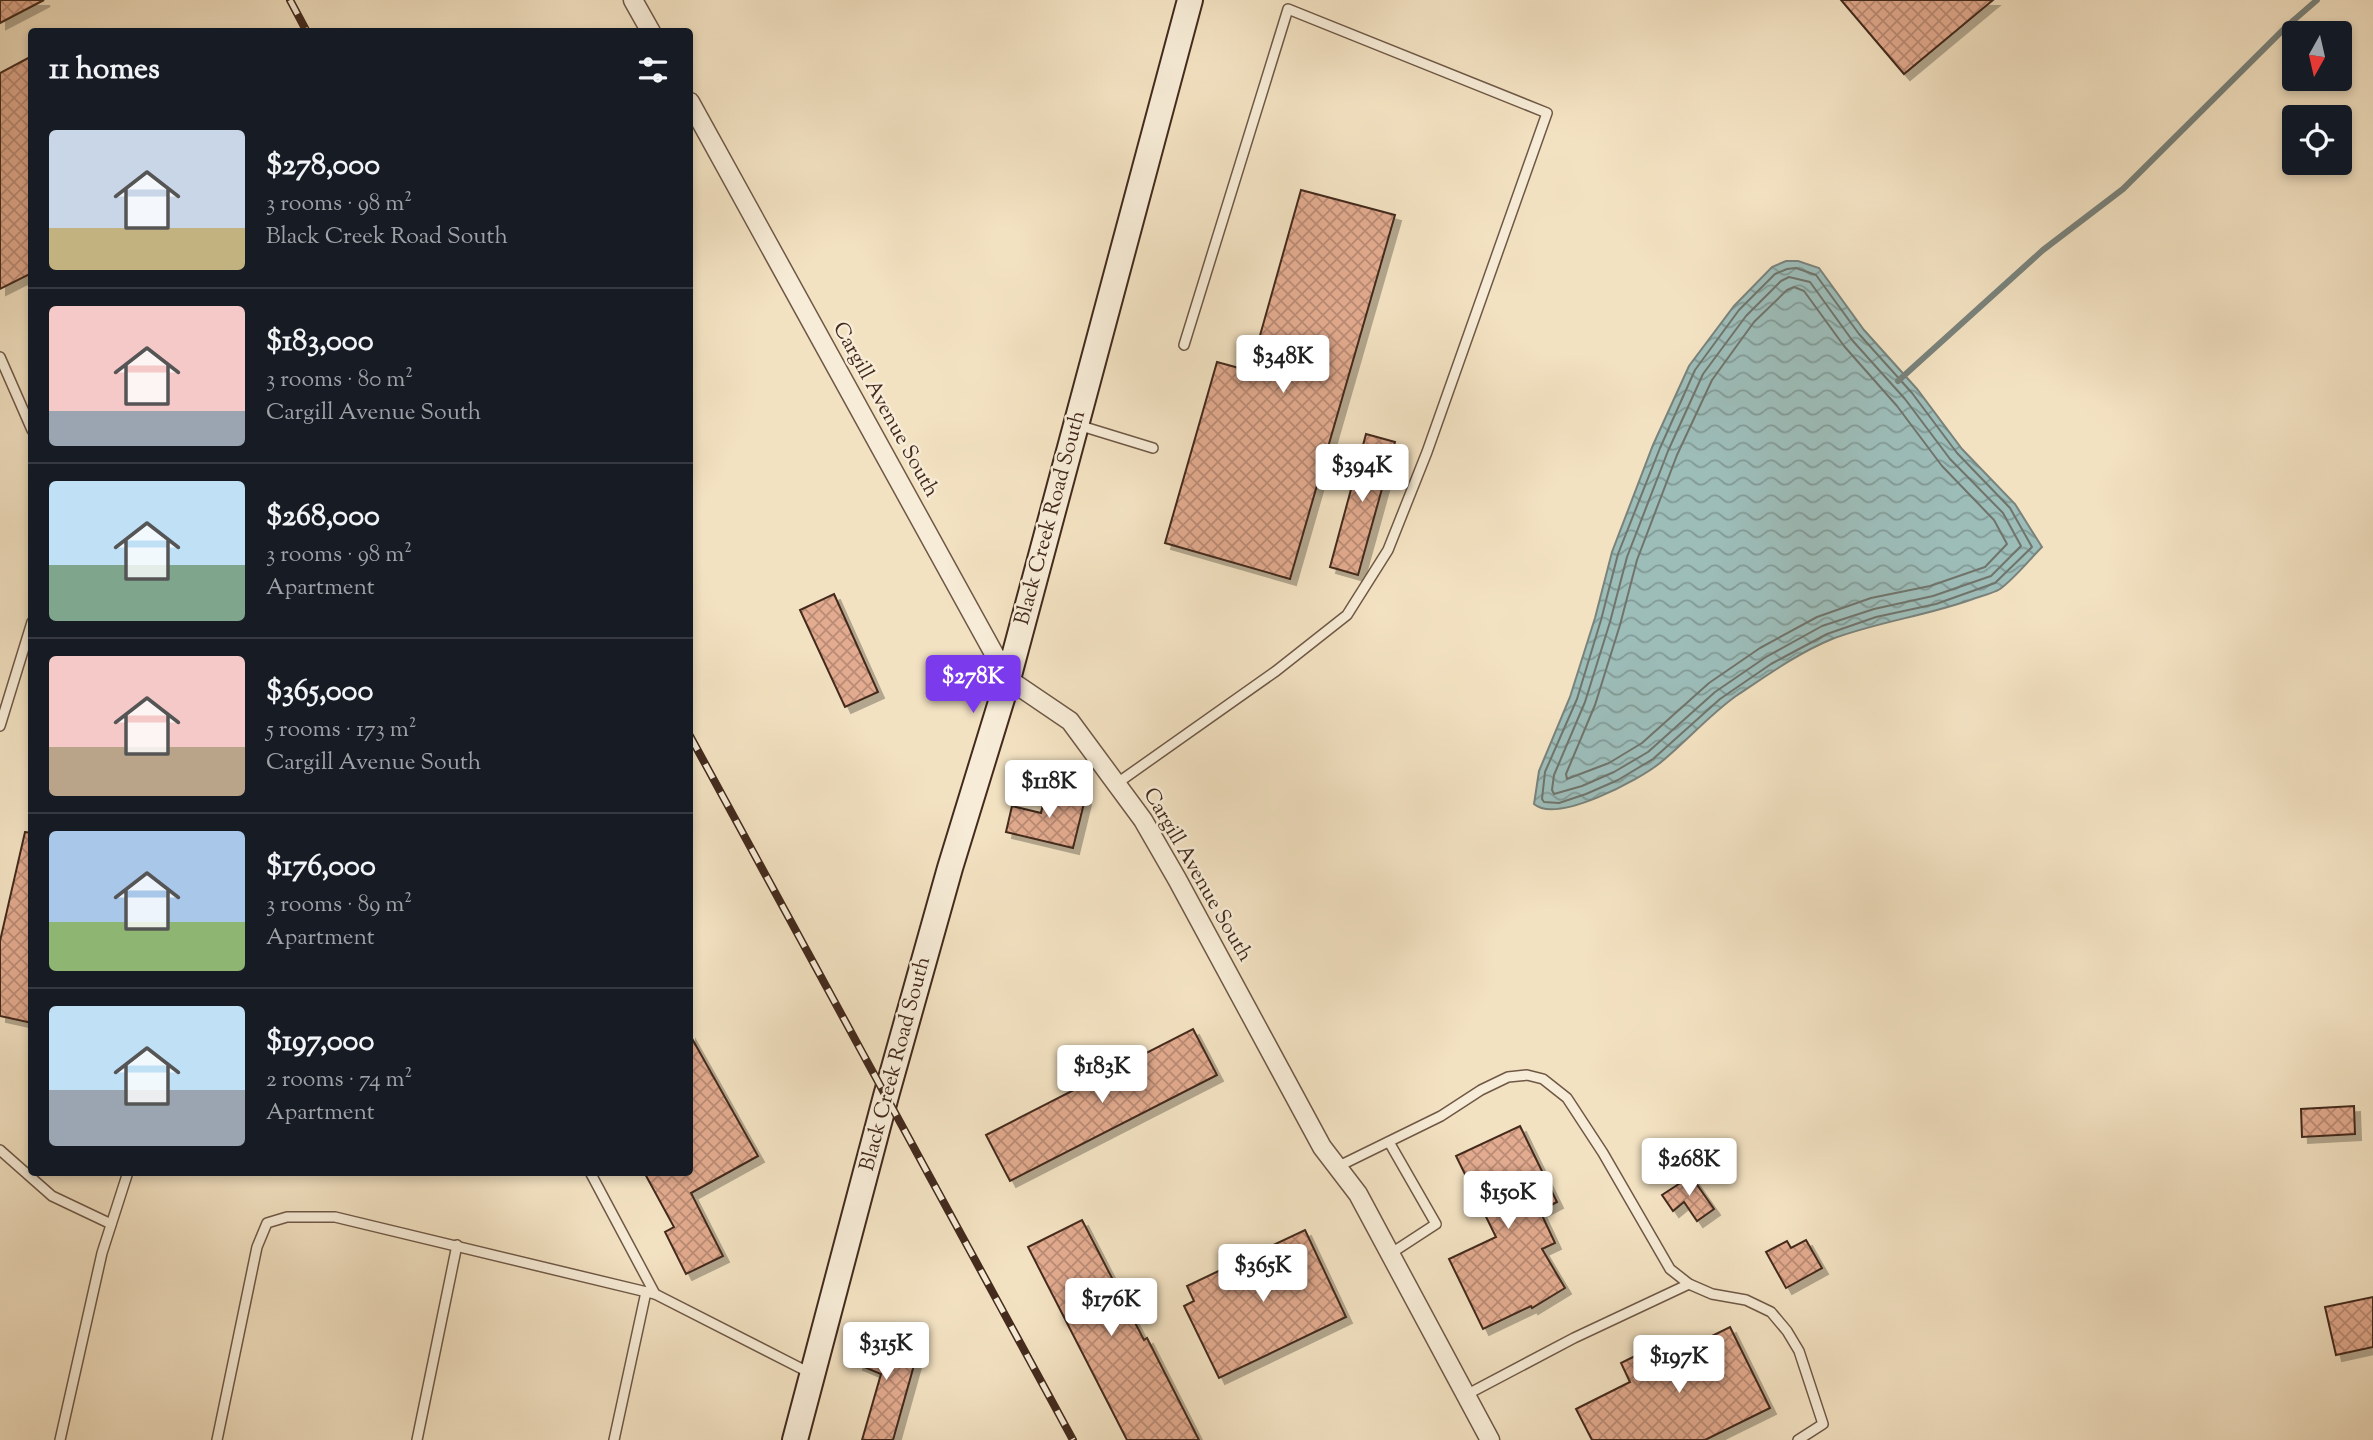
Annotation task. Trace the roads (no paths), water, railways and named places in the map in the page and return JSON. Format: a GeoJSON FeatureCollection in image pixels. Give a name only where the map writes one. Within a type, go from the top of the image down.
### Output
{"type":"FeatureCollection","features":[{"type":"Feature","properties":{"kind":"street"},"geometry":{"type":"LineString","coordinates":[[634,0],[649,28]]}},
{"type":"Feature","properties":{"kind":"street","name":"Black Creek Road South"},"geometry":{"type":"LineString","coordinates":[[795,1440],[886,1096],[950,869],[1008,679],[1190,0]]}},
{"type":"Feature","properties":{"kind":"street","name":"Cargill Avenue South"},"geometry":{"type":"LineString","coordinates":[[693,107],[1008,679],[1070,721],[1143,820],[1322,1147],[1357,1194],[1490,1440]]}},
{"type":"Feature","properties":{"kind":"lane"},"geometry":{"type":"LineString","coordinates":[[1116,784],[1276,671],[1347,615],[1388,550],[1427,452],[1547,113],[1288,9],[1184,345]]}},
{"type":"Feature","properties":{"kind":"lane"},"geometry":{"type":"LineString","coordinates":[[0,357],[28,421]]}},
{"type":"Feature","properties":{"kind":"lane"},"geometry":{"type":"LineString","coordinates":[[1077,425],[1153,448]]}},
{"type":"Feature","properties":{"kind":"lane"},"geometry":{"type":"LineString","coordinates":[[0,726],[28,635]]}},
{"type":"Feature","properties":{"kind":"lane"},"geometry":{"type":"LineString","coordinates":[[1337,1167],[1441,1116],[1481,1090],[1508,1077],[1527,1075],[1544,1079],[1567,1098],[1603,1153],[1670,1269],[1689,1284],[1712,1294],[1746,1300],[1771,1312],[1787,1331],[1799,1351],[1823,1424],[1798,1440]]}},
{"type":"Feature","properties":{"kind":"lane"},"geometry":{"type":"LineString","coordinates":[[1389,1142],[1436,1224],[1390,1254]]}},
{"type":"Feature","properties":{"kind":"lane"},"geometry":{"type":"LineString","coordinates":[[0,1150],[28,1175]]}},
{"type":"Feature","properties":{"kind":"lane"},"geometry":{"type":"LineString","coordinates":[[29,1176],[52,1196],[111,1224]]}},
{"type":"Feature","properties":{"kind":"lane"},"geometry":{"type":"LineString","coordinates":[[60,1440],[102,1253],[127,1176]]}},
{"type":"Feature","properties":{"kind":"lane"},"geometry":{"type":"LineString","coordinates":[[592,1176],[650,1293],[614,1440]]}},
{"type":"Feature","properties":{"kind":"lane"},"geometry":{"type":"LineString","coordinates":[[217,1440],[257,1247],[267,1223],[287,1217],[335,1217],[650,1293],[813,1375]]}},
{"type":"Feature","properties":{"kind":"lane"},"geometry":{"type":"LineString","coordinates":[[417,1440],[457,1245]]}},
{"type":"Feature","properties":{"kind":"lane"},"geometry":{"type":"LineString","coordinates":[[1466,1395],[1689,1284]]}},
{"type":"Feature","properties":{"kind":"water"},"geometry":{"type":"Polygon","coordinates":[[[1786,261],[1798,261],[1819,268],[1864,330],[1917,389],[1962,449],[2015,504],[2042,547],[1997,591],[1953,606],[1849,633],[1819,645],[1726,704],[1660,763],[1635,779],[1578,804],[1545,809],[1534,804],[1539,771],[1570,697],[1612,552],[1653,445],[1689,366],[1734,306],[1772,267],[1786,261]]]}},
{"type":"Feature","properties":{"kind":"waterway"},"geometry":{"type":"LineString","coordinates":[[1898,381],[2043,250],[2123,189],[2287,26],[2317,0]]}},
{"type":"Feature","properties":{"kind":"railway"},"geometry":{"type":"LineString","coordinates":[[290,0],[305,28]]}},
{"type":"Feature","properties":{"kind":"railway"},"geometry":{"type":"LineString","coordinates":[[693,742],[1073,1440]]}}]}
